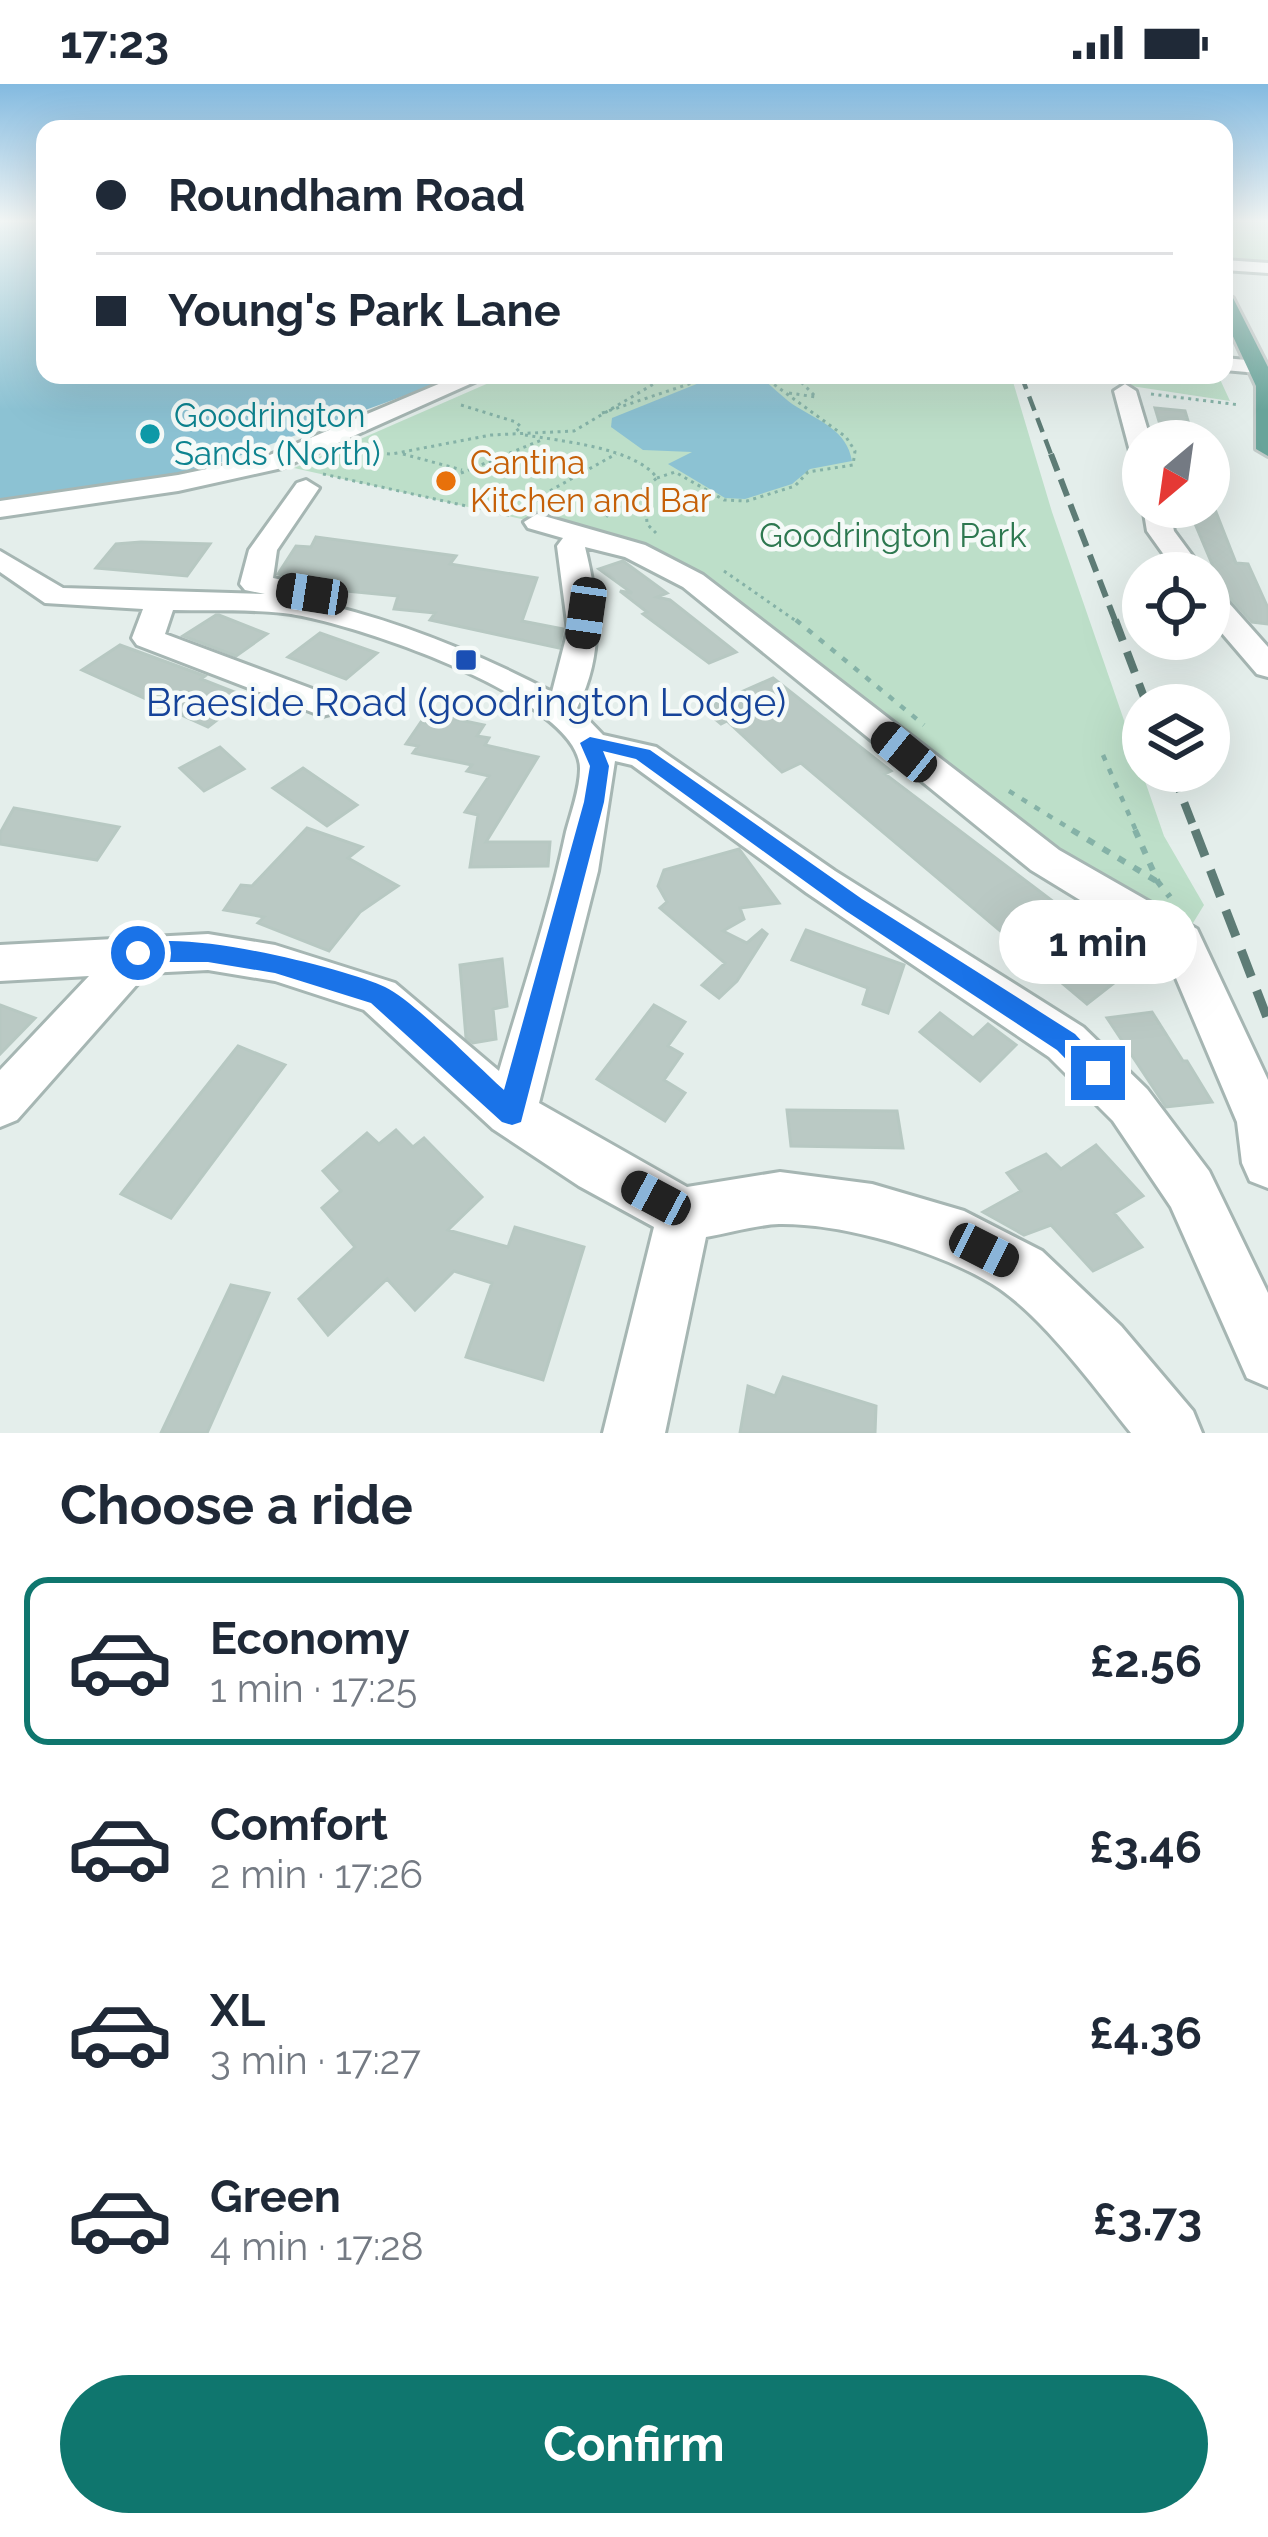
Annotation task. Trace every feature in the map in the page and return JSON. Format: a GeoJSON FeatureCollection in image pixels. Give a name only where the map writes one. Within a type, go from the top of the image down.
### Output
{"type":"FeatureCollection","features":[{"type":"Feature","properties":{"kind":"main road"},"geometry":{"type":"LineString","coordinates":[[1233,318],[1265,391],[1268,448]]}},
{"type":"Feature","properties":{"kind":"street"},"geometry":{"type":"LineString","coordinates":[[1233,370],[1265,391]]}},
{"type":"Feature","properties":{"kind":"street"},"geometry":{"type":"LineString","coordinates":[[0,509],[178,483],[282,458],[459,384]]}},
{"type":"Feature","properties":{"kind":"street"},"geometry":{"type":"LineString","coordinates":[[1125,391],[1133,420]]}},
{"type":"Feature","properties":{"kind":"street"},"geometry":{"type":"LineString","coordinates":[[300,608],[312,594],[255,584],[263,550],[296,496],[306,488]]}},
{"type":"Feature","properties":{"kind":"street"},"geometry":{"type":"LineString","coordinates":[[536,511],[635,550],[693,581],[1045,860],[1182,940],[1262,1122],[1268,1163]]}},
{"type":"Feature","properties":{"kind":"street"},"geometry":{"type":"LineString","coordinates":[[512,1113],[594,802],[599,766],[575,727],[586,613],[572,546],[584,533]]}},
{"type":"Feature","properties":{"kind":"street"},"geometry":{"type":"LineString","coordinates":[[6,571],[56,598],[300,608],[364,621],[420,641],[575,727],[643,755],[838,893],[1066,1042],[1130,1105],[1190,1189],[1268,1357]]}},
{"type":"Feature","properties":{"kind":"street"},"geometry":{"type":"LineString","coordinates":[[161,600],[148,638],[322,705]]}},
{"type":"Feature","properties":{"kind":"street"},"geometry":{"type":"LineString","coordinates":[[1230,623],[1268,667]]}},
{"type":"Feature","properties":{"kind":"street"},"geometry":{"type":"LineString","coordinates":[[0,963],[208,952],[275,963],[380,996],[512,1113],[597,1168],[685,1214],[780,1198],[872,1211],[945,1230],[1022,1270],[1100,1347],[1171,1433]]}},
{"type":"Feature","properties":{"kind":"street"},"geometry":{"type":"LineString","coordinates":[[0,1104],[138,953]]}},
{"type":"Feature","properties":{"kind":"street"},"geometry":{"type":"LineString","coordinates":[[634,1433],[685,1214]]}},
{"type":"Feature","properties":{"kind":"path"},"geometry":{"type":"LineString","coordinates":[[282,458],[398,453],[514,433],[574,430],[652,384]]}},
{"type":"Feature","properties":{"kind":"path"},"geometry":{"type":"LineString","coordinates":[[597,413],[616,412],[692,384]]}},
{"type":"Feature","properties":{"kind":"path"},"geometry":{"type":"LineString","coordinates":[[584,533],[657,478],[675,472],[724,500],[747,501],[795,486],[808,472],[854,465],[855,451],[846,437],[773,384]]}},
{"type":"Feature","properties":{"kind":"path"},"geometry":{"type":"LineString","coordinates":[[784,392],[816,397],[803,384]]}},
{"type":"Feature","properties":{"kind":"path"},"geometry":{"type":"LineString","coordinates":[[1125,391],[1265,391]]}},
{"type":"Feature","properties":{"kind":"path"},"geometry":{"type":"LineString","coordinates":[[430,397],[516,422],[521,427],[514,433]]}},
{"type":"Feature","properties":{"kind":"path"},"geometry":{"type":"LineString","coordinates":[[574,430],[588,446]]}},
{"type":"Feature","properties":{"kind":"path"},"geometry":{"type":"LineString","coordinates":[[514,433],[616,454],[648,465],[657,478]]}},
{"type":"Feature","properties":{"kind":"path"},"geometry":{"type":"LineString","coordinates":[[454,476],[544,439]]}},
{"type":"Feature","properties":{"kind":"path"},"geometry":{"type":"LineString","coordinates":[[398,453],[465,472]]}},
{"type":"Feature","properties":{"kind":"path"},"geometry":{"type":"LineString","coordinates":[[282,458],[536,511],[616,454]]}},
{"type":"Feature","properties":{"kind":"path"},"geometry":{"type":"LineString","coordinates":[[645,489],[647,524],[668,539]]}},
{"type":"Feature","properties":{"kind":"path"},"geometry":{"type":"LineString","coordinates":[[718,567],[781,608],[931,731]]}},
{"type":"Feature","properties":{"kind":"path"},"geometry":{"type":"LineString","coordinates":[[1102,755],[1158,882],[1192,925],[1182,940]]}},
{"type":"Feature","properties":{"kind":"path"},"geometry":{"type":"LineString","coordinates":[[996,781],[1158,882]]}},
{"type":"Feature","properties":{"kind":"green space","name":"Goodrington Park"},"geometry":{"type":"Polygon","coordinates":[[[486,384],[1014,384],[1122,714],[1122,792],[1149,792],[1164,836],[1204,905],[1182,941],[693,581],[584,533],[294,468],[486,384]]]}},
{"type":"Feature","properties":{"kind":"green space"},"geometry":{"type":"Polygon","coordinates":[[[1118,384],[1222,384],[1230,401],[1118,384]]]}},
{"type":"Feature","properties":{"kind":"water","name":"Goodrington Sands (North)"},"geometry":{"type":"Polygon","coordinates":[[[0,285],[36,285],[36,384],[437,384],[175,479],[138,479],[0,505],[0,285]]]}},
{"type":"Feature","properties":{"kind":"water"},"geometry":{"type":"Polygon","coordinates":[[[697,384],[769,384],[838,434],[852,461],[810,469],[792,484],[745,499],[725,498],[668,464],[692,452],[643,450],[611,427],[612,418],[697,384]]]}},
{"type":"Feature","properties":{"kind":"building"},"geometry":{"type":"Polygon","coordinates":[[[1155,408],[1185,411],[1188,420],[1159,420],[1155,408]]]}},
{"type":"Feature","properties":{"kind":"building"},"geometry":{"type":"Polygon","coordinates":[[[1197,528],[1222,528],[1236,563],[1248,564],[1268,608],[1268,624],[1252,622],[1230,598],[1230,552],[1207,552],[1197,528]]]}},
{"type":"Feature","properties":{"kind":"building"},"geometry":{"type":"Polygon","coordinates":[[[316,537],[456,556],[450,564],[537,578],[522,621],[563,629],[559,648],[430,620],[435,613],[394,609],[398,596],[315,588],[308,581],[278,574],[296,546],[311,547],[316,537]]]}},
{"type":"Feature","properties":{"kind":"building"},"geometry":{"type":"Polygon","coordinates":[[[116,544],[210,544],[187,576],[96,568],[116,544]]]}},
{"type":"Feature","properties":{"kind":"building"},"geometry":{"type":"Polygon","coordinates":[[[623,561],[667,593],[657,597],[670,600],[736,652],[709,663],[643,614],[647,612],[620,591],[632,593],[599,569],[623,561]]]}},
{"type":"Feature","properties":{"kind":"building"},"geometry":{"type":"Polygon","coordinates":[[[216,615],[267,634],[236,656],[183,636],[216,615]]]}},
{"type":"Feature","properties":{"kind":"building"},"geometry":{"type":"Polygon","coordinates":[[[320,633],[377,653],[346,679],[288,657],[320,633]]]}},
{"type":"Feature","properties":{"kind":"building"},"geometry":{"type":"Polygon","coordinates":[[[120,645],[247,697],[208,727],[82,670],[120,645]]]}},
{"type":"Feature","properties":{"kind":"building"},"geometry":{"type":"Polygon","coordinates":[[[773,678],[891,771],[885,774],[1137,965],[1087,1004],[801,763],[782,772],[727,721],[721,724],[703,709],[773,678]]]}},
{"type":"Feature","properties":{"kind":"building"},"geometry":{"type":"Polygon","coordinates":[[[441,716],[484,725],[477,736],[489,738],[485,745],[538,757],[486,842],[550,842],[548,866],[470,867],[478,815],[465,812],[489,776],[467,771],[472,765],[413,753],[418,746],[406,744],[421,722],[436,725],[441,716]]]}},
{"type":"Feature","properties":{"kind":"building"},"geometry":{"type":"Polygon","coordinates":[[[220,747],[244,769],[204,791],[180,768],[220,747]]]}},
{"type":"Feature","properties":{"kind":"building"},"geometry":{"type":"Polygon","coordinates":[[[303,768],[357,805],[327,826],[273,788],[303,768]]]}},
{"type":"Feature","properties":{"kind":"building"},"geometry":{"type":"Polygon","coordinates":[[[14,808],[119,827],[97,860],[0,844],[0,833],[14,808]]]}},
{"type":"Feature","properties":{"kind":"building"},"geometry":{"type":"Polygon","coordinates":[[[307,828],[362,847],[348,858],[398,886],[360,912],[329,951],[258,923],[264,917],[224,910],[241,885],[252,886],[307,828]]]}},
{"type":"Feature","properties":{"kind":"building"},"geometry":{"type":"Polygon","coordinates":[[[739,849],[779,903],[740,908],[744,919],[723,931],[747,943],[762,930],[767,934],[737,981],[719,998],[702,985],[725,963],[660,908],[667,902],[658,886],[664,870],[739,849]]]}},
{"type":"Feature","properties":{"kind":"building"},"geometry":{"type":"Polygon","coordinates":[[[806,930],[904,965],[888,1013],[863,1004],[868,988],[792,960],[806,930]]]}},
{"type":"Feature","properties":{"kind":"building"},"geometry":{"type":"Polygon","coordinates":[[[502,959],[507,1006],[493,1009],[496,1039],[473,1043],[466,1038],[460,965],[502,959]]]}},
{"type":"Feature","properties":{"kind":"building"},"geometry":{"type":"Polygon","coordinates":[[[0,1005],[35,1018],[0,1054],[0,1005]]]}},
{"type":"Feature","properties":{"kind":"building"},"geometry":{"type":"Polygon","coordinates":[[[654,1005],[685,1022],[668,1046],[682,1054],[664,1080],[685,1093],[665,1121],[597,1079],[654,1005]]]}},
{"type":"Feature","properties":{"kind":"building"},"geometry":{"type":"Polygon","coordinates":[[[1152,1012],[1212,1102],[1166,1107],[1107,1018],[1152,1012]]]}},
{"type":"Feature","properties":{"kind":"building"},"geometry":{"type":"Polygon","coordinates":[[[940,1013],[973,1038],[988,1024],[1016,1045],[980,1081],[920,1032],[940,1013]]]}},
{"type":"Feature","properties":{"kind":"building"},"geometry":{"type":"Polygon","coordinates":[[[238,1046],[285,1065],[171,1218],[121,1194],[238,1046]]]}},
{"type":"Feature","properties":{"kind":"building"},"geometry":{"type":"Polygon","coordinates":[[[787,1110],[897,1111],[903,1148],[791,1146],[787,1110]]]}},
{"type":"Feature","properties":{"kind":"building"},"geometry":{"type":"Polygon","coordinates":[[[396,1130],[413,1147],[424,1138],[482,1197],[448,1230],[508,1247],[515,1227],[584,1247],[543,1380],[466,1357],[492,1283],[454,1271],[415,1310],[387,1279],[328,1335],[299,1299],[355,1247],[322,1208],[341,1191],[323,1171],[367,1133],[379,1144],[396,1130]]]}},
{"type":"Feature","properties":{"kind":"building"},"geometry":{"type":"Polygon","coordinates":[[[1096,1145],[1143,1196],[1114,1213],[1142,1247],[1093,1271],[1051,1225],[1024,1235],[983,1212],[1021,1191],[1007,1173],[1046,1154],[1061,1169],[1096,1145]]]}},
{"type":"Feature","properties":{"kind":"building"},"geometry":{"type":"Polygon","coordinates":[[[231,1285],[269,1293],[207,1433],[161,1433],[231,1285]]]}},
{"type":"Feature","properties":{"kind":"building"},"geometry":{"type":"Polygon","coordinates":[[[783,1377],[876,1406],[875,1433],[740,1433],[748,1386],[775,1396],[783,1377]]]}},
{"type":"Feature","properties":{"kind":"railway"},"geometry":{"type":"LineString","coordinates":[[1024,384],[1052,457]]}},
{"type":"Feature","properties":{"kind":"railway"},"geometry":{"type":"LineString","coordinates":[[1051,454],[1116,623]]}},
{"type":"Feature","properties":{"kind":"railway"},"geometry":{"type":"LineString","coordinates":[[1115,620],[1139,684]]}},
{"type":"Feature","properties":{"kind":"railway"},"geometry":{"type":"LineString","coordinates":[[1180,792],[1196,833]]}},
{"type":"Feature","properties":{"kind":"railway"},"geometry":{"type":"LineString","coordinates":[[1195,830],[1268,1020]]}},
{"type":"Feature","properties":{"kind":"place","name":"Goodrington Sands (North)"},"geometry":{"type":"Point","coordinates":[150,434]}},
{"type":"Feature","properties":{"kind":"place","name":"Cantina Kitchen and Bar"},"geometry":{"type":"Point","coordinates":[446,481]}},
{"type":"Feature","properties":{"kind":"place","name":"Braeside Road (goodrington Lodge)"},"geometry":{"type":"Point","coordinates":[466,660]}},
{"type":"Feature","properties":{"kind":"route"},"geometry":{"type":"LineString","coordinates":[[138,953],[208,952],[275,963],[380,996],[512,1113],[594,802],[599,766],[590,743],[613,745],[643,755],[854,905],[1066,1042],[1098,1073]]}}]}
